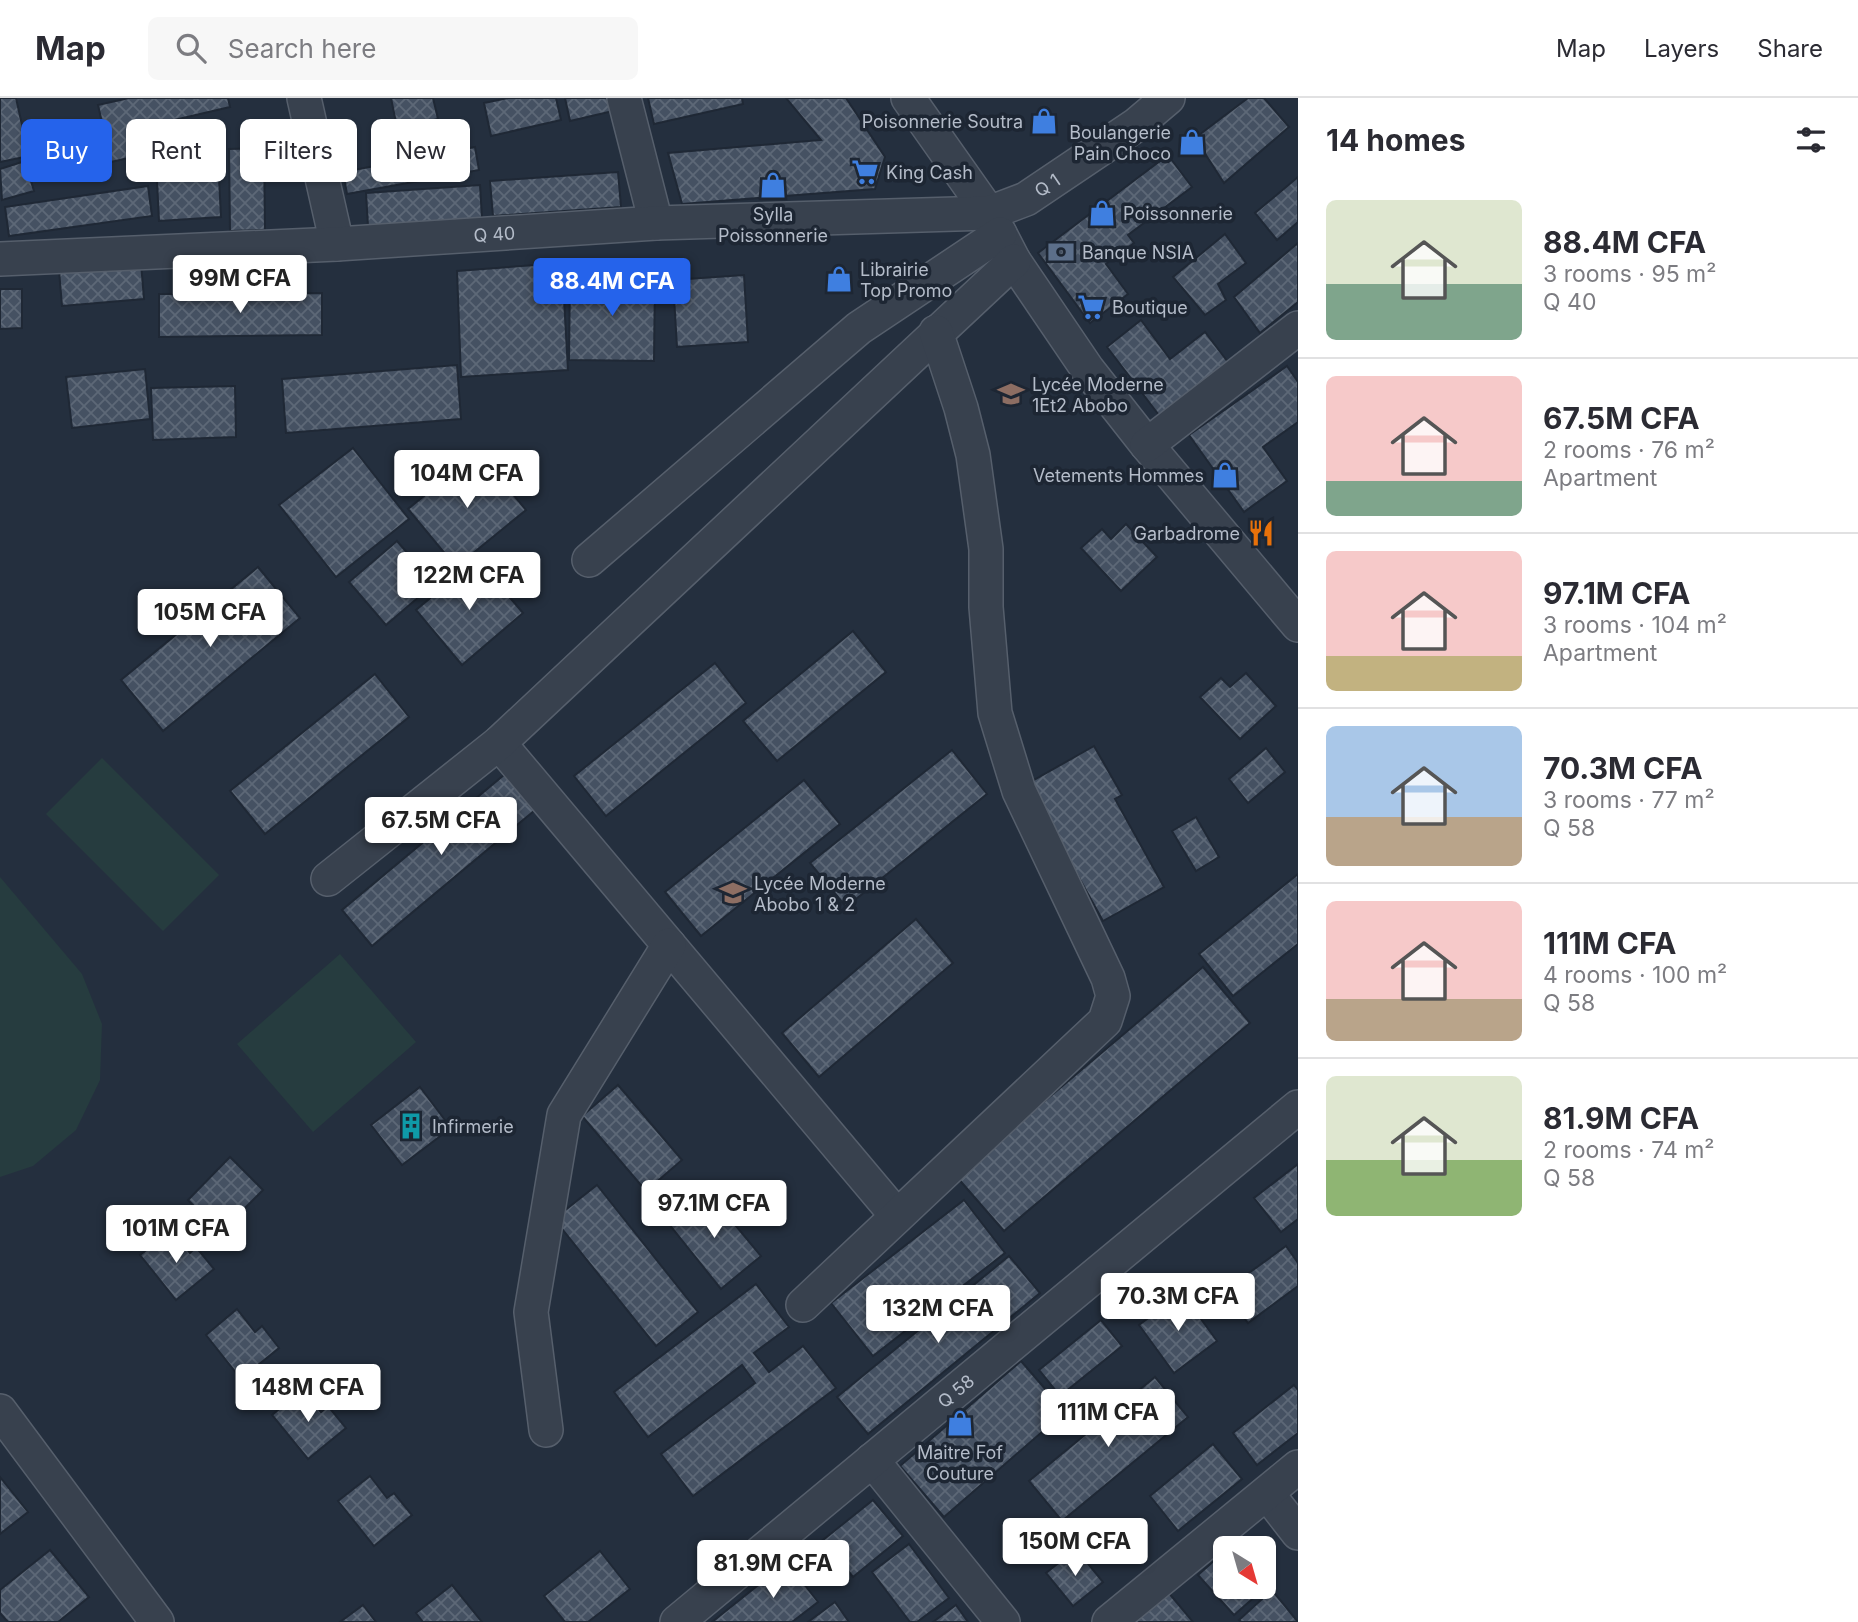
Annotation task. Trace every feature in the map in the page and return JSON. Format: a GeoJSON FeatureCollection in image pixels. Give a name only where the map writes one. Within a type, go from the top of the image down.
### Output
{"type":"FeatureCollection","features":[{"type":"Feature","properties":{"kind":"street"},"geometry":{"type":"LineString","coordinates":[[304,98],[337,244]]}},
{"type":"Feature","properties":{"kind":"street"},"geometry":{"type":"LineString","coordinates":[[624,98],[656,223]]}},
{"type":"Feature","properties":{"kind":"street"},"geometry":{"type":"LineString","coordinates":[[908,98],[1088,370],[1147,445],[1298,625]]}},
{"type":"Feature","properties":{"kind":"street","name":"Q 1"},"geometry":{"type":"LineString","coordinates":[[1001,236],[1026,199],[1136,125],[1168,98]]}},
{"type":"Feature","properties":{"kind":"street","name":"Q 40"},"geometry":{"type":"LineString","coordinates":[[0,259],[337,244],[656,223],[1001,236]]}},
{"type":"Feature","properties":{"kind":"street"},"geometry":{"type":"LineString","coordinates":[[328,879],[499,743],[936,332],[970,304],[1001,236]]}},
{"type":"Feature","properties":{"kind":"street"},"geometry":{"type":"LineString","coordinates":[[589,560],[859,328],[1001,236]]}},
{"type":"Feature","properties":{"kind":"street"},"geometry":{"type":"LineString","coordinates":[[1147,445],[1298,328]]}},
{"type":"Feature","properties":{"kind":"street"},"geometry":{"type":"LineString","coordinates":[[803,1305],[1105,1021],[1113,996],[1108,978],[1019,791],[995,713],[986,607],[986,549],[973,455],[936,332]]}},
{"type":"Feature","properties":{"kind":"street"},"geometry":{"type":"LineString","coordinates":[[499,743],[897,1216]]}},
{"type":"Feature","properties":{"kind":"street"},"geometry":{"type":"LineString","coordinates":[[545,1430],[531,1312],[564,1115],[669,945]]}},
{"type":"Feature","properties":{"kind":"street","name":"Q 58"},"geometry":{"type":"LineString","coordinates":[[677,1622],[1298,1107]]}},
{"type":"Feature","properties":{"kind":"street"},"geometry":{"type":"LineString","coordinates":[[4,1425],[157,1622]]}},
{"type":"Feature","properties":{"kind":"street"},"geometry":{"type":"LineString","coordinates":[[872,1460],[1003,1622]]}},
{"type":"Feature","properties":{"kind":"street"},"geometry":{"type":"LineString","coordinates":[[1109,1622],[1298,1468]]}},
{"type":"Feature","properties":{"kind":"street"},"geometry":{"type":"LineString","coordinates":[[1267,1493],[1298,1534]]}},
{"type":"Feature","properties":{"kind":"green space"},"geometry":{"type":"Polygon","coordinates":[[[102,758],[219,875],[163,931],[46,814],[102,758]]]}},
{"type":"Feature","properties":{"kind":"green space"},"geometry":{"type":"Polygon","coordinates":[[[0,877],[82,974],[102,1024],[100,1080],[76,1130],[33,1166],[0,1177],[0,877]]]}},
{"type":"Feature","properties":{"kind":"green space"},"geometry":{"type":"Polygon","coordinates":[[[340,954],[416,1042],[313,1132],[237,1044],[340,954]]]}},
{"type":"Feature","properties":{"kind":"building"},"geometry":{"type":"Polygon","coordinates":[[[0,98],[16,98],[21,120],[21,158],[0,162],[0,98]]]}},
{"type":"Feature","properties":{"kind":"building"},"geometry":{"type":"Polygon","coordinates":[[[129,98],[228,98],[230,107],[179,119],[126,119],[126,159],[112,162],[112,119],[101,119],[98,105],[129,98]]]}},
{"type":"Feature","properties":{"kind":"building"},"geometry":{"type":"Polygon","coordinates":[[[391,98],[433,98],[438,119],[395,119],[391,98]]]}},
{"type":"Feature","properties":{"kind":"building"},"geometry":{"type":"Polygon","coordinates":[[[508,98],[556,98],[561,120],[491,136],[484,103],[508,98]]]}},
{"type":"Feature","properties":{"kind":"building"},"geometry":{"type":"Polygon","coordinates":[[[565,98],[610,98],[613,111],[570,121],[565,98]]]}},
{"type":"Feature","properties":{"kind":"building"},"geometry":{"type":"Polygon","coordinates":[[[648,98],[742,98],[743,104],[654,124],[648,98]]]}},
{"type":"Feature","properties":{"kind":"building"},"geometry":{"type":"Polygon","coordinates":[[[786,98],[846,98],[885,157],[875,189],[682,204],[668,153],[821,140],[786,98]]]}},
{"type":"Feature","properties":{"kind":"building"},"geometry":{"type":"Polygon","coordinates":[[[1248,98],[1264,98],[1289,127],[1224,183],[1195,138],[1248,98]]]}},
{"type":"Feature","properties":{"kind":"building"},"geometry":{"type":"Polygon","coordinates":[[[475,147],[479,170],[470,172],[470,148],[475,147]]]}},
{"type":"Feature","properties":{"kind":"building"},"geometry":{"type":"Polygon","coordinates":[[[229,149],[240,149],[240,182],[264,182],[265,230],[230,231],[229,149]]]}},
{"type":"Feature","properties":{"kind":"building"},"geometry":{"type":"Polygon","coordinates":[[[1168,155],[1192,187],[1128,235],[1134,243],[1106,264],[1128,294],[1090,323],[1038,253],[1168,155]]]}},
{"type":"Feature","properties":{"kind":"building"},"geometry":{"type":"Polygon","coordinates":[[[21,162],[21,182],[31,182],[34,191],[2,200],[0,169],[21,162]]]}},
{"type":"Feature","properties":{"kind":"building"},"geometry":{"type":"Polygon","coordinates":[[[371,167],[371,182],[413,182],[347,194],[345,182],[357,182],[357,169],[371,167]]]}},
{"type":"Feature","properties":{"kind":"building"},"geometry":{"type":"Polygon","coordinates":[[[618,172],[621,207],[493,216],[490,181],[618,172]]]}},
{"type":"Feature","properties":{"kind":"building"},"geometry":{"type":"Polygon","coordinates":[[[1298,177],[1298,222],[1277,240],[1255,213],[1298,177]]]}},
{"type":"Feature","properties":{"kind":"building"},"geometry":{"type":"Polygon","coordinates":[[[157,182],[219,182],[221,217],[159,221],[157,182]]]}},
{"type":"Feature","properties":{"kind":"building"},"geometry":{"type":"Polygon","coordinates":[[[480,185],[482,218],[368,226],[366,193],[480,185]]]}},
{"type":"Feature","properties":{"kind":"building"},"geometry":{"type":"Polygon","coordinates":[[[148,186],[152,216],[9,236],[5,207],[148,186]]]}},
{"type":"Feature","properties":{"kind":"building"},"geometry":{"type":"Polygon","coordinates":[[[1225,234],[1246,263],[1218,284],[1226,300],[1205,315],[1173,277],[1225,234]]]}},
{"type":"Feature","properties":{"kind":"building"},"geometry":{"type":"Polygon","coordinates":[[[1298,243],[1298,302],[1260,333],[1234,297],[1298,243]]]}},
{"type":"Feature","properties":{"kind":"building"},"geometry":{"type":"Polygon","coordinates":[[[141,263],[144,299],[62,306],[59,270],[141,263]]]}},
{"type":"Feature","properties":{"kind":"building"},"geometry":{"type":"Polygon","coordinates":[[[562,263],[568,370],[461,377],[457,271],[562,263]]]}},
{"type":"Feature","properties":{"kind":"building"},"geometry":{"type":"Polygon","coordinates":[[[570,275],[655,276],[654,361],[569,360],[570,275]]]}},
{"type":"Feature","properties":{"kind":"building"},"geometry":{"type":"Polygon","coordinates":[[[744,275],[748,342],[677,347],[673,280],[744,275]]]}},
{"type":"Feature","properties":{"kind":"building"},"geometry":{"type":"Polygon","coordinates":[[[0,289],[22,289],[22,328],[0,329],[0,289]]]}},
{"type":"Feature","properties":{"kind":"building"},"geometry":{"type":"Polygon","coordinates":[[[322,293],[322,335],[159,337],[159,294],[322,293]]]}},
{"type":"Feature","properties":{"kind":"building"},"geometry":{"type":"Polygon","coordinates":[[[1141,320],[1170,359],[1205,332],[1234,370],[1165,423],[1107,347],[1141,320]]]}},
{"type":"Feature","properties":{"kind":"building"},"geometry":{"type":"Polygon","coordinates":[[[457,365],[461,419],[286,433],[282,379],[457,365]]]}},
{"type":"Feature","properties":{"kind":"building"},"geometry":{"type":"Polygon","coordinates":[[[1287,366],[1298,382],[1298,422],[1263,447],[1287,481],[1244,512],[1189,435],[1287,366]]]}},
{"type":"Feature","properties":{"kind":"building"},"geometry":{"type":"Polygon","coordinates":[[[145,369],[150,419],[72,428],[66,377],[145,369]]]}},
{"type":"Feature","properties":{"kind":"building"},"geometry":{"type":"Polygon","coordinates":[[[235,386],[236,437],[153,440],[151,388],[235,386]]]}},
{"type":"Feature","properties":{"kind":"building"},"geometry":{"type":"Polygon","coordinates":[[[353,448],[409,519],[336,577],[279,505],[353,448]]]}},
{"type":"Feature","properties":{"kind":"building"},"geometry":{"type":"Polygon","coordinates":[[[478,452],[526,510],[456,567],[408,509],[478,452]]]}},
{"type":"Feature","properties":{"kind":"building"},"geometry":{"type":"Polygon","coordinates":[[[1126,524],[1157,557],[1121,591],[1081,548],[1102,529],[1111,539],[1126,524]]]}},
{"type":"Feature","properties":{"kind":"building"},"geometry":{"type":"Polygon","coordinates":[[[397,541],[434,584],[386,625],[349,582],[397,541]]]}},
{"type":"Feature","properties":{"kind":"building"},"geometry":{"type":"Polygon","coordinates":[[[477,559],[523,613],[462,665],[416,610],[477,559]]]}},
{"type":"Feature","properties":{"kind":"building"},"geometry":{"type":"Polygon","coordinates":[[[258,567],[300,618],[163,731],[121,680],[258,567]]]}},
{"type":"Feature","properties":{"kind":"building"},"geometry":{"type":"Polygon","coordinates":[[[853,631],[886,672],[777,761],[743,721],[853,631]]]}},
{"type":"Feature","properties":{"kind":"building"},"geometry":{"type":"Polygon","coordinates":[[[715,663],[746,703],[606,816],[574,776],[715,663]]]}},
{"type":"Feature","properties":{"kind":"building"},"geometry":{"type":"Polygon","coordinates":[[[1246,673],[1276,706],[1240,739],[1200,697],[1221,678],[1230,687],[1246,673]]]}},
{"type":"Feature","properties":{"kind":"building"},"geometry":{"type":"Polygon","coordinates":[[[375,674],[409,717],[265,834],[230,791],[375,674]]]}},
{"type":"Feature","properties":{"kind":"building"},"geometry":{"type":"Polygon","coordinates":[[[1094,746],[1122,795],[1115,799],[1164,887],[1103,921],[1027,784],[1094,746]]]}},
{"type":"Feature","properties":{"kind":"building"},"geometry":{"type":"Polygon","coordinates":[[[1266,748],[1285,772],[1248,803],[1229,779],[1266,748]]]}},
{"type":"Feature","properties":{"kind":"building"},"geometry":{"type":"Polygon","coordinates":[[[952,750],[987,794],[846,907],[810,863],[952,750]]]}},
{"type":"Feature","properties":{"kind":"building"},"geometry":{"type":"Polygon","coordinates":[[[511,769],[541,805],[372,946],[342,910],[511,769]]]}},
{"type":"Feature","properties":{"kind":"building"},"geometry":{"type":"Polygon","coordinates":[[[804,780],[840,824],[701,936],[665,892],[804,780]]]}},
{"type":"Feature","properties":{"kind":"building"},"geometry":{"type":"Polygon","coordinates":[[[1196,817],[1219,857],[1196,871],[1172,831],[1196,817]]]}},
{"type":"Feature","properties":{"kind":"building"},"geometry":{"type":"Polygon","coordinates":[[[1298,874],[1298,944],[1233,996],[1199,954],[1298,874]]]}},
{"type":"Feature","properties":{"kind":"building"},"geometry":{"type":"Polygon","coordinates":[[[916,919],[953,963],[819,1077],[782,1033],[916,919]]]}},
{"type":"Feature","properties":{"kind":"building"},"geometry":{"type":"Polygon","coordinates":[[[1203,967],[1250,1023],[1004,1231],[956,1176],[1203,967]]]}},
{"type":"Feature","properties":{"kind":"building"},"geometry":{"type":"Polygon","coordinates":[[[618,1085],[682,1160],[646,1191],[582,1116],[618,1085]]]}},
{"type":"Feature","properties":{"kind":"building","name":"Infirmerie"},"geometry":{"type":"Polygon","coordinates":[[[420,1087],[451,1128],[402,1165],[371,1125],[420,1087]]]}},
{"type":"Feature","properties":{"kind":"building"},"geometry":{"type":"Polygon","coordinates":[[[230,1157],[263,1190],[220,1233],[188,1200],[230,1157]]]}},
{"type":"Feature","properties":{"kind":"building"},"geometry":{"type":"Polygon","coordinates":[[[1298,1164],[1298,1219],[1281,1232],[1254,1198],[1298,1164]]]}},
{"type":"Feature","properties":{"kind":"building"},"geometry":{"type":"Polygon","coordinates":[[[597,1185],[698,1312],[656,1346],[554,1219],[597,1185]]]}},
{"type":"Feature","properties":{"kind":"building"},"geometry":{"type":"Polygon","coordinates":[[[707,1191],[761,1256],[721,1289],[668,1223],[707,1191]]]}},
{"type":"Feature","properties":{"kind":"building"},"geometry":{"type":"Polygon","coordinates":[[[964,1200],[1005,1253],[873,1356],[831,1303],[964,1200]]]}},
{"type":"Feature","properties":{"kind":"building"},"geometry":{"type":"Polygon","coordinates":[[[172,1230],[190,1253],[196,1247],[214,1269],[176,1300],[140,1255],[172,1230]]]}},
{"type":"Feature","properties":{"kind":"building"},"geometry":{"type":"Polygon","coordinates":[[[1286,1246],[1298,1263],[1298,1286],[1248,1323],[1224,1291],[1286,1246]]]}},
{"type":"Feature","properties":{"kind":"building"},"geometry":{"type":"Polygon","coordinates":[[[1009,1256],[1040,1293],[868,1434],[837,1397],[1009,1256]]]}},
{"type":"Feature","properties":{"kind":"building"},"geometry":{"type":"Polygon","coordinates":[[[756,1284],[789,1327],[754,1353],[769,1372],[803,1346],[836,1388],[693,1496],[661,1454],[755,1383],[742,1365],[648,1437],[614,1392],[756,1284]]]}},
{"type":"Feature","properties":{"kind":"building"},"geometry":{"type":"Polygon","coordinates":[[[1182,1293],[1217,1341],[1174,1373],[1139,1325],[1182,1293]]]}},
{"type":"Feature","properties":{"kind":"building"},"geometry":{"type":"Polygon","coordinates":[[[237,1309],[255,1332],[262,1326],[279,1348],[241,1379],[206,1335],[237,1309]]]}},
{"type":"Feature","properties":{"kind":"building"},"geometry":{"type":"Polygon","coordinates":[[[1101,1320],[1122,1346],[1060,1396],[1039,1370],[1101,1320]]]}},
{"type":"Feature","properties":{"kind":"building"},"geometry":{"type":"Polygon","coordinates":[[[1021,1361],[1065,1412],[944,1517],[900,1466],[1021,1361]]]}},
{"type":"Feature","properties":{"kind":"building"},"geometry":{"type":"Polygon","coordinates":[[[1155,1377],[1188,1417],[1062,1521],[1029,1481],[1155,1377]]]}},
{"type":"Feature","properties":{"kind":"building"},"geometry":{"type":"Polygon","coordinates":[[[1294,1385],[1298,1390],[1298,1433],[1257,1465],[1233,1433],[1294,1385]]]}},
{"type":"Feature","properties":{"kind":"building"},"geometry":{"type":"Polygon","coordinates":[[[303,1389],[321,1412],[328,1406],[346,1428],[308,1459],[272,1415],[303,1389]]]}},
{"type":"Feature","properties":{"kind":"building"},"geometry":{"type":"Polygon","coordinates":[[[1213,1444],[1242,1479],[1178,1531],[1150,1496],[1213,1444]]]}},
{"type":"Feature","properties":{"kind":"building"},"geometry":{"type":"Polygon","coordinates":[[[370,1476],[387,1498],[394,1493],[412,1515],[374,1546],[338,1501],[370,1476]]]}},
{"type":"Feature","properties":{"kind":"building"},"geometry":{"type":"Polygon","coordinates":[[[0,1477],[28,1512],[0,1534],[0,1477]]]}},
{"type":"Feature","properties":{"kind":"building"},"geometry":{"type":"Polygon","coordinates":[[[873,1500],[903,1536],[853,1577],[823,1540],[873,1500]]]}},
{"type":"Feature","properties":{"kind":"building"},"geometry":{"type":"Polygon","coordinates":[[[909,1544],[949,1598],[917,1622],[910,1622],[872,1572],[909,1544]]]}},
{"type":"Feature","properties":{"kind":"building"},"geometry":{"type":"Polygon","coordinates":[[[1076,1549],[1103,1582],[1073,1606],[1046,1573],[1076,1549]]]}},
{"type":"Feature","properties":{"kind":"building"},"geometry":{"type":"Polygon","coordinates":[[[50,1550],[89,1597],[58,1622],[8,1622],[0,1613],[0,1590],[50,1550]]]}},
{"type":"Feature","properties":{"kind":"building"},"geometry":{"type":"Polygon","coordinates":[[[600,1551],[630,1589],[588,1622],[565,1622],[544,1596],[600,1551]]]}},
{"type":"Feature","properties":{"kind":"building"},"geometry":{"type":"Polygon","coordinates":[[[787,1562],[818,1602],[792,1622],[712,1622],[787,1562]]]}},
{"type":"Feature","properties":{"kind":"building"},"geometry":{"type":"Polygon","coordinates":[[[1213,1562],[1213,1592],[1198,1575],[1213,1562]]]}},
{"type":"Feature","properties":{"kind":"building"},"geometry":{"type":"Polygon","coordinates":[[[452,1585],[482,1622],[423,1622],[416,1613],[452,1585]]]}},
{"type":"Feature","properties":{"kind":"building"},"geometry":{"type":"Polygon","coordinates":[[[1168,1592],[1193,1622],[1132,1622],[1168,1592]]]}},
{"type":"Feature","properties":{"kind":"building"},"geometry":{"type":"Polygon","coordinates":[[[1276,1595],[1298,1622],[1241,1622],[1239,1620],[1261,1600],[1276,1600],[1276,1595]]]}},
{"type":"Feature","properties":{"kind":"building"},"geometry":{"type":"Polygon","coordinates":[[[1220,1600],[1251,1600],[1234,1615],[1220,1600]]]}},
{"type":"Feature","properties":{"kind":"building"},"geometry":{"type":"Polygon","coordinates":[[[835,1602],[849,1622],[808,1622],[835,1602]]]}},
{"type":"Feature","properties":{"kind":"building"},"geometry":{"type":"Polygon","coordinates":[[[363,1605],[376,1622],[340,1622],[363,1605]]]}},
{"type":"Feature","properties":{"kind":"building"},"geometry":{"type":"Polygon","coordinates":[[[956,1605],[968,1622],[933,1622],[956,1605]]]}},
{"type":"Feature","properties":{"kind":"place","name":"Poisonnerie Soutra"},"geometry":{"type":"Point","coordinates":[1044,121]}},
{"type":"Feature","properties":{"kind":"place","name":"Boulangerie Pain Choco"},"geometry":{"type":"Point","coordinates":[1192,142]}},
{"type":"Feature","properties":{"kind":"place","name":"King Cash"},"geometry":{"type":"Point","coordinates":[865,172]}},
{"type":"Feature","properties":{"kind":"place","name":"Sylla Poissonnerie"},"geometry":{"type":"Point","coordinates":[773,185]}},
{"type":"Feature","properties":{"kind":"place","name":"Poissonnerie"},"geometry":{"type":"Point","coordinates":[1102,213]}},
{"type":"Feature","properties":{"kind":"place","name":"Banque NSIA"},"geometry":{"type":"Point","coordinates":[1061,252]}},
{"type":"Feature","properties":{"kind":"place","name":"Librairie Top Promo"},"geometry":{"type":"Point","coordinates":[839,279]}},
{"type":"Feature","properties":{"kind":"place","name":"Boutique"},"geometry":{"type":"Point","coordinates":[1091,307]}},
{"type":"Feature","properties":{"kind":"place","name":"Lycée Moderne 1Et2 Abobo"},"geometry":{"type":"Point","coordinates":[1011,394]}},
{"type":"Feature","properties":{"kind":"place","name":"Vetements Hommes"},"geometry":{"type":"Point","coordinates":[1225,475]}},
{"type":"Feature","properties":{"kind":"place","name":"Garbadrome"},"geometry":{"type":"Point","coordinates":[1261,533]}},
{"type":"Feature","properties":{"kind":"place","name":"Lycée Moderne Abobo 1 & 2"},"geometry":{"type":"Point","coordinates":[733,893]}},
{"type":"Feature","properties":{"kind":"place","name":"Infirmerie"},"geometry":{"type":"Point","coordinates":[411,1126]}},
{"type":"Feature","properties":{"kind":"place","name":"Maitre Fof Couture"},"geometry":{"type":"Point","coordinates":[960,1423]}}]}
